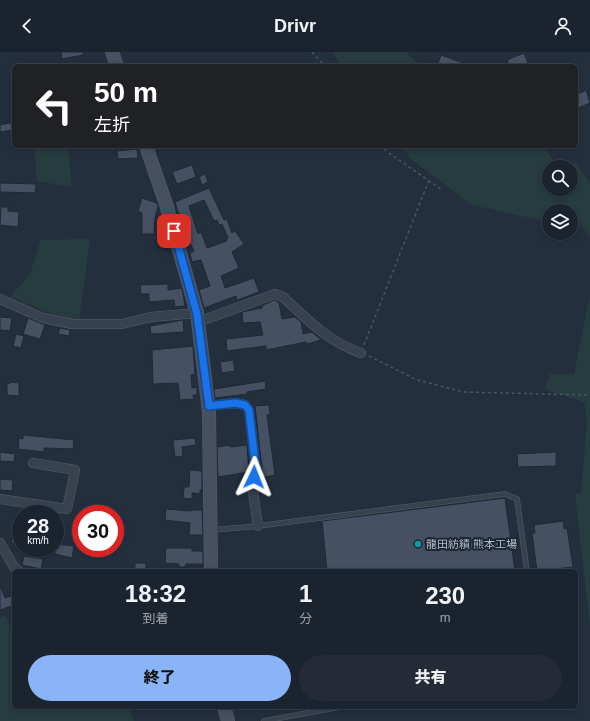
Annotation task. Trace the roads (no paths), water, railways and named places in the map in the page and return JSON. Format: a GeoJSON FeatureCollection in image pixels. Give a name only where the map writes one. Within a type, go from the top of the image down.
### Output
{"type":"FeatureCollection","features":[{"type":"Feature","properties":{"kind":"street"},"geometry":{"type":"LineString","coordinates":[[112,52],[116,64]]}},
{"type":"Feature","properties":{"kind":"street"},"geometry":{"type":"LineString","coordinates":[[147,148],[166,204],[198,318],[209,406],[210,569]]}},
{"type":"Feature","properties":{"kind":"street"},"geometry":{"type":"LineString","coordinates":[[0,299],[43,318],[72,324],[122,324],[151,317],[198,318],[275,294],[282,297],[326,336],[338,344],[361,353]]}},
{"type":"Feature","properties":{"kind":"street"},"geometry":{"type":"LineString","coordinates":[[209,406],[235,403],[245,405],[249,410],[256,470],[252,485],[258,526]]}},
{"type":"Feature","properties":{"kind":"street"},"geometry":{"type":"LineString","coordinates":[[0,500],[67,509],[75,470],[33,463]]}},
{"type":"Feature","properties":{"kind":"street"},"geometry":{"type":"LineString","coordinates":[[0,543],[16,569]]}},
{"type":"Feature","properties":{"kind":"street"},"geometry":{"type":"LineString","coordinates":[[225,709],[228,721]]}},
{"type":"Feature","properties":{"kind":"lane"},"geometry":{"type":"LineString","coordinates":[[210,530],[258,526],[505,494],[517,499],[527,569]]}},
{"type":"Feature","properties":{"kind":"lane"},"geometry":{"type":"LineString","coordinates":[[264,721],[329,709]]}},
{"type":"Feature","properties":{"kind":"place","name":"龍田紡績 熊本工場"},"geometry":{"type":"Point","coordinates":[418,544]}}]}
